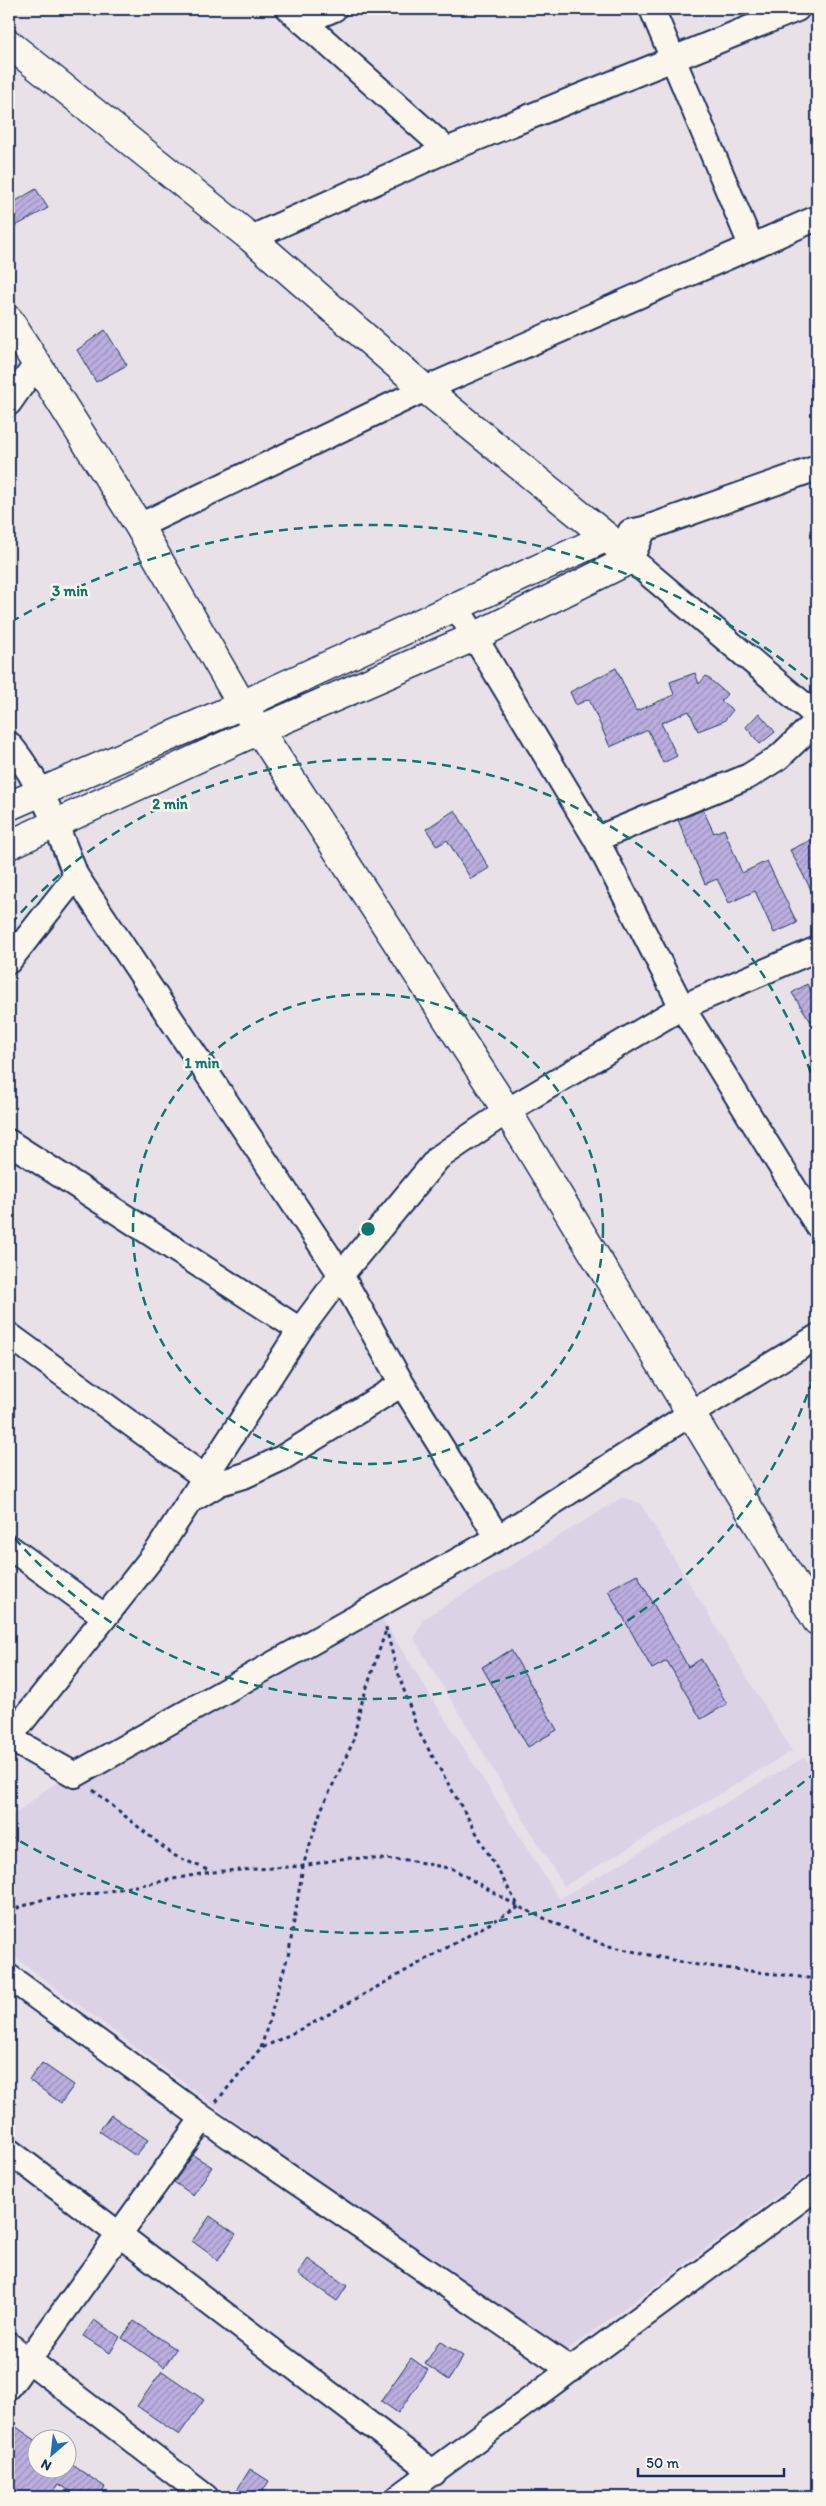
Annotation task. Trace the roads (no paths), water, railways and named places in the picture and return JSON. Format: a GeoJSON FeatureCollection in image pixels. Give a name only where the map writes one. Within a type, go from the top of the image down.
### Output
{"type":"FeatureCollection","features":[{"type":"Feature","properties":{"kind":"street"},"geometry":{"type":"LineString","coordinates":[[296,15],[334,9]]}},
{"type":"Feature","properties":{"kind":"street"},"geometry":{"type":"LineString","coordinates":[[652,9],[752,245]]}},
{"type":"Feature","properties":{"kind":"street"},"geometry":{"type":"LineString","coordinates":[[252,238],[447,150],[797,9]]}},
{"type":"Feature","properties":{"kind":"street"},"geometry":{"type":"LineString","coordinates":[[296,15],[447,150]]}},
{"type":"Feature","properties":{"kind":"street"},"geometry":{"type":"LineString","coordinates":[[9,44],[252,238],[424,389],[607,537],[817,716]]}},
{"type":"Feature","properties":{"kind":"street"},"geometry":{"type":"LineString","coordinates":[[139,526],[424,389],[817,218]]}},
{"type":"Feature","properties":{"kind":"street"},"geometry":{"type":"LineString","coordinates":[[9,320],[139,526],[242,705],[507,1111],[817,1621]]}},
{"type":"Feature","properties":{"kind":"street"},"geometry":{"type":"LineString","coordinates":[[9,403],[37,363]]}},
{"type":"Feature","properties":{"kind":"street"},"geometry":{"type":"LineString","coordinates":[[9,806],[242,705],[607,537],[644,529],[817,468]]}},
{"type":"Feature","properties":{"kind":"street"},"geometry":{"type":"LineString","coordinates":[[9,845],[260,730],[474,636],[631,559],[644,529]]}},
{"type":"Feature","properties":{"kind":"street"},"geometry":{"type":"LineString","coordinates":[[456,606],[596,839],[682,1007],[817,1225]]}},
{"type":"Feature","properties":{"kind":"street"},"geometry":{"type":"LineString","coordinates":[[596,839],[749,776],[779,757],[817,721]]}},
{"type":"Feature","properties":{"kind":"street"},"geometry":{"type":"LineString","coordinates":[[9,744],[40,792],[56,824],[76,876],[341,1275],[402,1384],[498,1538]]}},
{"type":"Feature","properties":{"kind":"street"},"geometry":{"type":"LineString","coordinates":[[9,961],[76,876]]}},
{"type":"Feature","properties":{"kind":"street"},"geometry":{"type":"LineString","coordinates":[[817,949],[682,1007],[507,1111],[438,1158],[341,1275],[300,1330],[158,1550],[9,1738],[75,1775],[498,1538],[690,1414],[817,1336]]}},
{"type":"Feature","properties":{"kind":"street"},"geometry":{"type":"LineString","coordinates":[[9,1142],[300,1330]]}},
{"type":"Feature","properties":{"kind":"street"},"geometry":{"type":"LineString","coordinates":[[9,1335],[204,1477]]}},
{"type":"Feature","properties":{"kind":"street"},"geometry":{"type":"LineString","coordinates":[[190,1502],[220,1483],[246,1475],[282,1458],[402,1384]]}},
{"type":"Feature","properties":{"kind":"street"},"geometry":{"type":"LineString","coordinates":[[9,1547],[104,1616]]}},
{"type":"Feature","properties":{"kind":"street"},"geometry":{"type":"LineString","coordinates":[[9,1977],[203,2118],[571,2370]]}},
{"type":"Feature","properties":{"kind":"street"},"geometry":{"type":"LineString","coordinates":[[9,2387],[203,2118]]}},
{"type":"Feature","properties":{"kind":"street"},"geometry":{"type":"LineString","coordinates":[[9,2151],[120,2233],[434,2473]]}},
{"type":"Feature","properties":{"kind":"street"},"geometry":{"type":"LineString","coordinates":[[399,2497],[434,2473],[817,2188]]}},
{"type":"Feature","properties":{"kind":"street"},"geometry":{"type":"LineString","coordinates":[[9,2345],[206,2497]]}}]}
